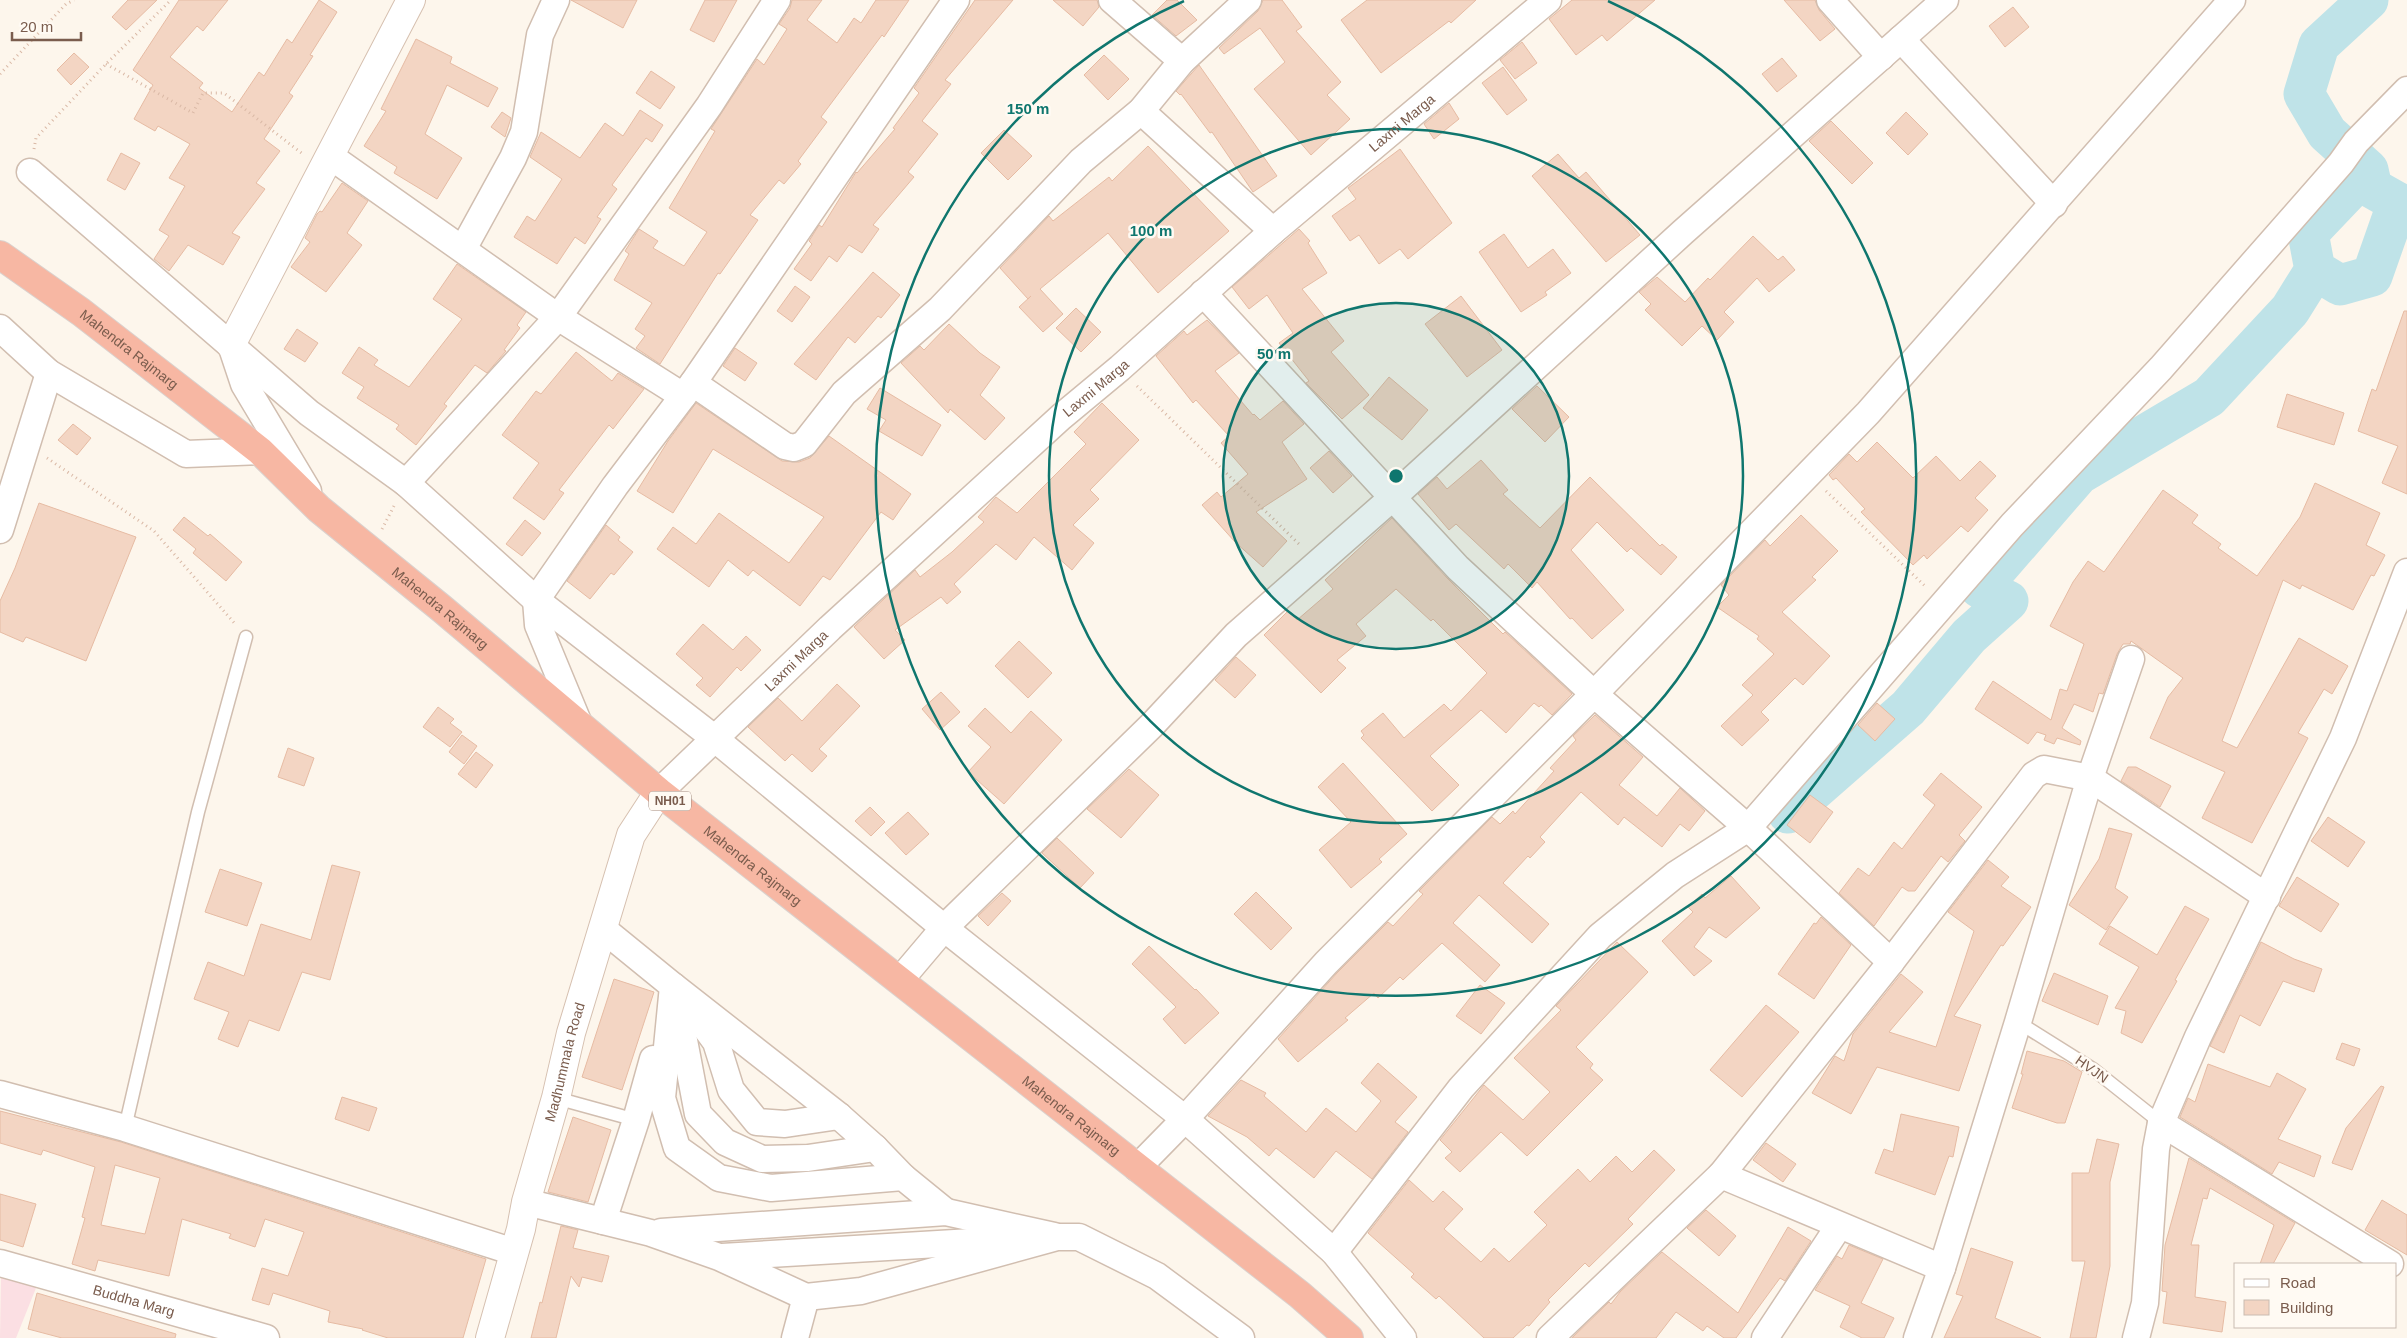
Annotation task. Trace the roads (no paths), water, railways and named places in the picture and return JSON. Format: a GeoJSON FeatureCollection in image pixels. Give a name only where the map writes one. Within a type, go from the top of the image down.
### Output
{"type":"FeatureCollection","features":[{"type":"Feature","properties":{"kind":"highway","name":"Mahendra Rajmarg"},"geometry":{"type":"LineString","coordinates":[[0,255],[81,312],[260,451],[319,509],[579,724],[658,792],[1300,1295],[1349,1338]]}},
{"type":"Feature","properties":{"kind":"street"},"geometry":{"type":"LineString","coordinates":[[319,509],[244,384],[231,345],[412,0]]}},
{"type":"Feature","properties":{"kind":"street"},"geometry":{"type":"LineString","coordinates":[[463,249],[513,158],[524,132],[540,36],[556,0]]}},
{"type":"Feature","properties":{"kind":"street"},"geometry":{"type":"LineString","coordinates":[[406,483],[558,317],[710,106],[777,0]]}},
{"type":"Feature","properties":{"kind":"street"},"geometry":{"type":"LineString","coordinates":[[579,724],[538,626],[536,600],[615,486],[688,389],[956,0]]}},
{"type":"Feature","properties":{"kind":"street"},"geometry":{"type":"LineString","coordinates":[[1112,0],[1182,61]]}},
{"type":"Feature","properties":{"kind":"street"},"geometry":{"type":"LineString","coordinates":[[327,162],[463,249],[558,317],[688,389],[785,446],[794,448],[804,444],[844,393],[940,309],[1081,161],[1141,111],[1182,61],[1248,0]]}},
{"type":"Feature","properties":{"kind":"street","name":"Laxmi Marga"},"geometry":{"type":"LineString","coordinates":[[658,792],[830,628],[1060,417],[1120,368],[1273,231],[1548,0]]}},
{"type":"Feature","properties":{"kind":"street"},"geometry":{"type":"LineString","coordinates":[[1830,0],[1881,57]]}},
{"type":"Feature","properties":{"kind":"street"},"geometry":{"type":"LineString","coordinates":[[900,980],[944,928],[1152,725],[1236,635],[1392,498],[1683,232],[1945,0]]}},
{"type":"Feature","properties":{"kind":"street"},"geometry":{"type":"LineString","coordinates":[[1137,1168],[1185,1119],[1326,963],[1594,694],[1868,413],[2232,0]]}},
{"type":"Feature","properties":{"kind":"street"},"geometry":{"type":"LineString","coordinates":[[1901,39],[2054,204]]}},
{"type":"Feature","properties":{"kind":"street"},"geometry":{"type":"LineString","coordinates":[[1334,1252],[1461,1088],[1600,936],[1675,875],[1748,828],[2012,526],[2161,368],[2341,163],[2356,142],[2407,90]]}},
{"type":"Feature","properties":{"kind":"street"},"geometry":{"type":"LineString","coordinates":[[1141,111],[1273,231]]}},
{"type":"Feature","properties":{"kind":"street"},"geometry":{"type":"LineString","coordinates":[[30,172],[309,413],[406,483],[536,600],[714,738],[944,928],[1185,1119],[1334,1252],[1403,1338]]}},
{"type":"Feature","properties":{"kind":"street"},"geometry":{"type":"LineString","coordinates":[[1203,294],[1458,568],[1594,694],[1748,828],[1891,962]]}},
{"type":"Feature","properties":{"kind":"street"},"geometry":{"type":"LineString","coordinates":[[0,328],[49,374],[186,454],[260,451]]}},
{"type":"Feature","properties":{"kind":"street"},"geometry":{"type":"LineString","coordinates":[[0,530],[49,374]]}},
{"type":"Feature","properties":{"kind":"street"},"geometry":{"type":"LineString","coordinates":[[2136,1338],[2146,1303],[2156,1149],[2161,1123],[2198,1037],[2343,738],[2407,572]]}},
{"type":"Feature","properties":{"kind":"street"},"geometry":{"type":"LineString","coordinates":[[1917,1338],[1942,1268],[2018,1022],[2090,778],[2131,659]]}},
{"type":"Feature","properties":{"kind":"street"},"geometry":{"type":"LineString","coordinates":[[1550,1338],[1721,1175],[1891,962],[2034,775],[2044,770],[2090,778],[2267,897]]}},
{"type":"Feature","properties":{"kind":"street","name":"Madhummala Road"},"geometry":{"type":"LineString","coordinates":[[490,1338],[556,1098],[571,1033],[603,929],[632,835],[658,792]]}},
{"type":"Feature","properties":{"kind":"street"},"geometry":{"type":"LineString","coordinates":[[603,929],[838,1116],[875,1148],[903,1178],[946,1212]]}},
{"type":"Feature","properties":{"kind":"street"},"geometry":{"type":"LineString","coordinates":[[673,986],[716,1042],[731,1090],[757,1122],[785,1124],[838,1116]]}},
{"type":"Feature","properties":{"kind":"street"},"geometry":{"type":"LineString","coordinates":[[603,1221],[636,1120],[673,986]]}},
{"type":"Feature","properties":{"kind":"street"},"geometry":{"type":"LineString","coordinates":[[673,986],[698,1114],[725,1142],[762,1159],[808,1158],[875,1148]]}},
{"type":"Feature","properties":{"kind":"street"},"geometry":{"type":"LineString","coordinates":[[673,986],[662,1098],[677,1148],[719,1178],[771,1188],[903,1178]]}},
{"type":"Feature","properties":{"kind":"street"},"geometry":{"type":"LineString","coordinates":[[0,1094],[125,1128],[514,1252]]}},
{"type":"Feature","properties":{"kind":"street"},"geometry":{"type":"LineString","coordinates":[[2161,1123],[2388,1263]]}},
{"type":"Feature","properties":{"kind":"street"},"geometry":{"type":"LineString","coordinates":[[1721,1175],[1942,1268]]}},
{"type":"Feature","properties":{"kind":"street"},"geometry":{"type":"LineString","coordinates":[[526,1202],[651,1233],[719,1257],[806,1298],[861,1291],[1057,1237]]}},
{"type":"Feature","properties":{"kind":"street"},"geometry":{"type":"LineString","coordinates":[[651,1233],[946,1212],[1057,1237]]}},
{"type":"Feature","properties":{"kind":"street"},"geometry":{"type":"LineString","coordinates":[[1765,1338],[1839,1226]]}},
{"type":"Feature","properties":{"kind":"street"},"geometry":{"type":"LineString","coordinates":[[719,1257],[1079,1237],[1157,1276],[1241,1338]]}},
{"type":"Feature","properties":{"kind":"street","name":"Buddha Marg"},"geometry":{"type":"LineString","coordinates":[[0,1263],[266,1338]]}},
{"type":"Feature","properties":{"kind":"street"},"geometry":{"type":"LineString","coordinates":[[795,1338],[806,1298]]}},
{"type":"Feature","properties":{"kind":"lane"},"geometry":{"type":"LineString","coordinates":[[125,1128],[198,812],[246,637]]}},
{"type":"Feature","properties":{"kind":"lane","name":"HVJN"},"geometry":{"type":"LineString","coordinates":[[2018,1022],[2093,1069],[2161,1123]]}},
{"type":"Feature","properties":{"kind":"lane"},"geometry":{"type":"LineString","coordinates":[[556,1098],[636,1120]]}},
{"type":"Feature","properties":{"kind":"waterway"},"geometry":{"type":"LineString","coordinates":[[1788,813],[1908,708],[1969,636],[2008,601],[1980,588],[2079,474],[2209,397],[2290,310],[2315,270],[2308,233],[2368,170],[2327,133],[2304,94],[2319,45],[2368,0]]}},
{"type":"Feature","properties":{"kind":"waterway"},"geometry":{"type":"LineString","coordinates":[[2315,270],[2340,285],[2372,276],[2392,219],[2402,205],[2372,188],[2368,170]]}}]}
